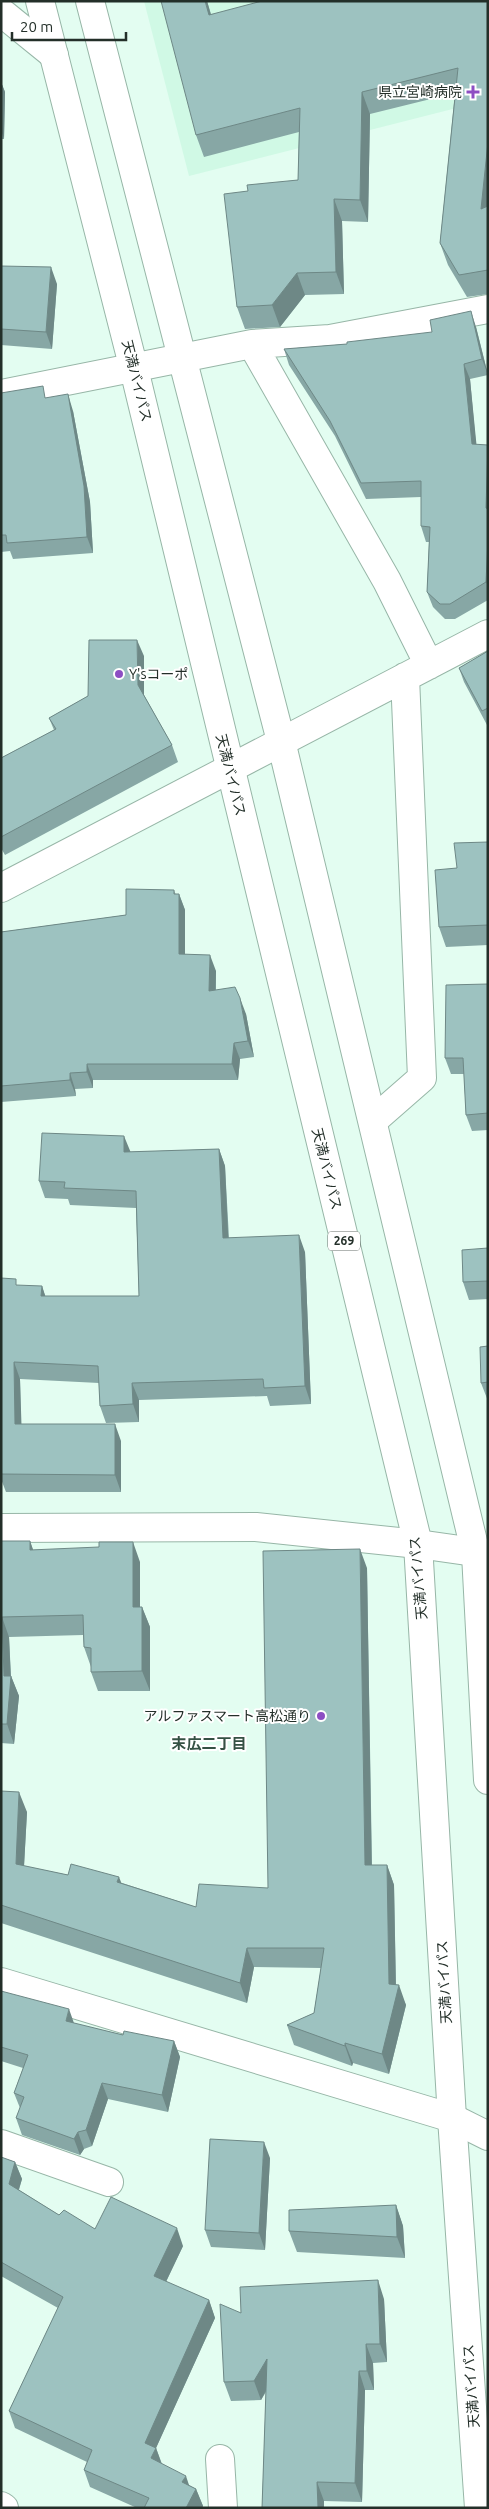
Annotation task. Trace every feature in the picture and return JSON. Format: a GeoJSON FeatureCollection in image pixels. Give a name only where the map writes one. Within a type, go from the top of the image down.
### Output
{"type":"FeatureCollection","features":[{"type":"Feature","properties":{"kind":"main road","name":"天満バイパス"},"geometry":{"type":"LineString","coordinates":[[40,1],[134,369],[418,1544],[452,2118],[479,2508]]}},
{"type":"Feature","properties":{"kind":"main road"},"geometry":{"type":"LineString","coordinates":[[90,1],[180,359],[281,741],[482,1554],[488,1780]]}},
{"type":"Feature","properties":{"kind":"main road"},"geometry":{"type":"LineString","coordinates":[[1,12],[54,55]]}},
{"type":"Feature","properties":{"kind":"main road"},"geometry":{"type":"LineString","coordinates":[[1,394],[252,344],[330,339],[488,310]]}},
{"type":"Feature","properties":{"kind":"main road"},"geometry":{"type":"LineString","coordinates":[[252,344],[387,581],[429,665]]}},
{"type":"Feature","properties":{"kind":"main road"},"geometry":{"type":"LineString","coordinates":[[1,888],[488,634]]}},
{"type":"Feature","properties":{"kind":"main road"},"geometry":{"type":"LineString","coordinates":[[374,1120],[422,1078],[405,677]]}},
{"type":"Feature","properties":{"kind":"main road"},"geometry":{"type":"LineString","coordinates":[[1,1528],[256,1527],[418,1544],[482,1554]]}},
{"type":"Feature","properties":{"kind":"main road"},"geometry":{"type":"LineString","coordinates":[[1,1982],[452,2118],[488,2136]]}},
{"type":"Feature","properties":{"kind":"main road"},"geometry":{"type":"LineString","coordinates":[[1,2144],[109,2182]]}},
{"type":"Feature","properties":{"kind":"main road"},"geometry":{"type":"LineString","coordinates":[[220,2459],[223,2508]]}},
{"type":"Feature","properties":{"kind":"shaded area"},"geometry":{"type":"Polygon","coordinates":[[[144,1],[330,1],[488,84],[488,100],[189,176],[144,1]]]}},
{"type":"Feature","properties":{"kind":"building"},"geometry":{"type":"Polygon","coordinates":[[[161,1],[205,1],[209,15],[262,1],[488,1],[488,142],[481,209],[488,206],[488,270],[459,275],[440,243],[458,68],[362,92],[360,200],[334,199],[336,272],[297,273],[272,305],[237,307],[224,194],[248,191],[247,185],[298,180],[300,108],[196,135],[161,1]]]}},
{"type":"Feature","properties":{"kind":"building"},"geometry":{"type":"Polygon","coordinates":[[[1,266],[51,267],[46,332],[1,329],[1,266]]]}},
{"type":"Feature","properties":{"kind":"building"},"geometry":{"type":"Polygon","coordinates":[[[471,311],[482,359],[464,364],[472,444],[488,445],[486,582],[450,604],[440,604],[427,592],[430,527],[421,526],[421,481],[361,483],[330,421],[284,349],[347,344],[347,342],[432,332],[430,320],[471,311]]]}},
{"type":"Feature","properties":{"kind":"building"},"geometry":{"type":"Polygon","coordinates":[[[43,386],[45,398],[68,394],[84,486],[87,537],[7,543],[6,535],[1,535],[1,393],[43,386]]]}},
{"type":"Feature","properties":{"kind":"building"},"geometry":{"type":"Polygon","coordinates":[[[89,640],[137,640],[138,685],[172,745],[1,837],[1,758],[56,729],[49,718],[88,696],[89,640]]]}},
{"type":"Feature","properties":{"kind":"building"},"geometry":{"type":"Polygon","coordinates":[[[488,651],[488,708],[482,711],[459,668],[488,651]]]}},
{"type":"Feature","properties":{"kind":"building"},"geometry":{"type":"Polygon","coordinates":[[[488,842],[488,925],[439,927],[435,870],[457,868],[454,843],[488,842]]]}},
{"type":"Feature","properties":{"kind":"building"},"geometry":{"type":"Polygon","coordinates":[[[126,889],[174,890],[174,894],[179,894],[179,954],[210,955],[209,991],[235,987],[240,998],[248,1041],[234,1043],[232,1064],[87,1064],[87,1072],[70,1073],[70,1080],[1,1086],[1,932],[126,915],[126,889]]]}},
{"type":"Feature","properties":{"kind":"building"},"geometry":{"type":"Polygon","coordinates":[[[488,984],[488,1113],[466,1115],[463,1058],[445,1058],[446,985],[488,984]]]}},
{"type":"Feature","properties":{"kind":"building"},"geometry":{"type":"Polygon","coordinates":[[[42,1133],[124,1136],[124,1152],[219,1149],[223,1238],[299,1235],[305,1386],[264,1388],[263,1379],[132,1383],[133,1404],[100,1406],[98,1366],[14,1362],[15,1424],[115,1424],[115,1475],[1,1474],[1,1278],[16,1279],[16,1285],[42,1286],[41,1296],[139,1296],[136,1191],[64,1188],[65,1182],[39,1181],[42,1133]]]}},
{"type":"Feature","properties":{"kind":"building"},"geometry":{"type":"Polygon","coordinates":[[[488,1248],[488,1281],[463,1282],[462,1250],[488,1248]]]}},
{"type":"Feature","properties":{"kind":"building"},"geometry":{"type":"Polygon","coordinates":[[[488,1346],[488,1382],[481,1383],[480,1347],[488,1346]]]}},
{"type":"Feature","properties":{"kind":"building"},"geometry":{"type":"Polygon","coordinates":[[[1,1541],[30,1541],[30,1550],[99,1547],[99,1542],[133,1542],[133,1607],[142,1607],[142,1671],[91,1672],[91,1648],[84,1647],[83,1615],[2,1617],[4,1676],[11,1676],[7,1724],[1,1724],[1,1541]]]}},
{"type":"Feature","properties":{"kind":"building"},"geometry":{"type":"Polygon","coordinates":[[[360,1549],[365,1865],[387,1865],[389,1984],[399,1985],[382,2054],[345,2043],[345,2046],[287,2025],[314,2013],[324,1948],[247,1948],[240,1983],[1,1905],[1,1791],[19,1792],[16,1864],[68,1875],[71,1864],[119,1877],[117,1882],[196,1907],[199,1884],[268,1888],[263,1551],[360,1549]]]}},
{"type":"Feature","properties":{"kind":"building"},"geometry":{"type":"Polygon","coordinates":[[[1,1991],[69,2009],[66,2021],[123,2035],[124,2031],[174,2041],[162,2095],[102,2083],[86,2130],[78,2132],[74,2139],[16,2118],[24,2097],[14,2093],[28,2055],[1,2047],[1,1991]]]}},
{"type":"Feature","properties":{"kind":"building"},"geometry":{"type":"Polygon","coordinates":[[[210,2139],[264,2142],[259,2233],[205,2230],[210,2139]]]}},
{"type":"Feature","properties":{"kind":"building"},"geometry":{"type":"Polygon","coordinates":[[[1,2157],[15,2162],[9,2184],[59,2215],[64,2210],[95,2229],[111,2197],[177,2228],[154,2276],[209,2300],[145,2443],[156,2448],[151,2458],[186,2476],[182,2482],[196,2489],[186,2508],[144,2508],[149,2498],[84,2470],[92,2450],[9,2411],[63,2297],[1,2262],[1,2157]]]}},
{"type":"Feature","properties":{"kind":"building"},"geometry":{"type":"Polygon","coordinates":[[[396,2205],[397,2237],[289,2231],[289,2210],[396,2205]]]}},
{"type":"Feature","properties":{"kind":"building"},"geometry":{"type":"Polygon","coordinates":[[[378,2280],[380,2344],[366,2344],[367,2371],[359,2371],[355,2483],[317,2482],[318,2508],[262,2508],[267,2359],[254,2381],[224,2382],[220,2304],[241,2313],[240,2287],[378,2280]]]}},
{"type":"Feature","properties":{"kind":"place","name":"県立宮崎病院"},"geometry":{"type":"Point","coordinates":[473,92]}},
{"type":"Feature","properties":{"kind":"place","name":"Y'sコーポ"},"geometry":{"type":"Point","coordinates":[119,674]}},
{"type":"Feature","properties":{"kind":"place","name":"アルファスマート高松通り"},"geometry":{"type":"Point","coordinates":[321,1716]}},
{"type":"Feature","properties":{"kind":"district","name":"末広二丁目"},"geometry":{"type":"Point","coordinates":[209,1744]}}]}
